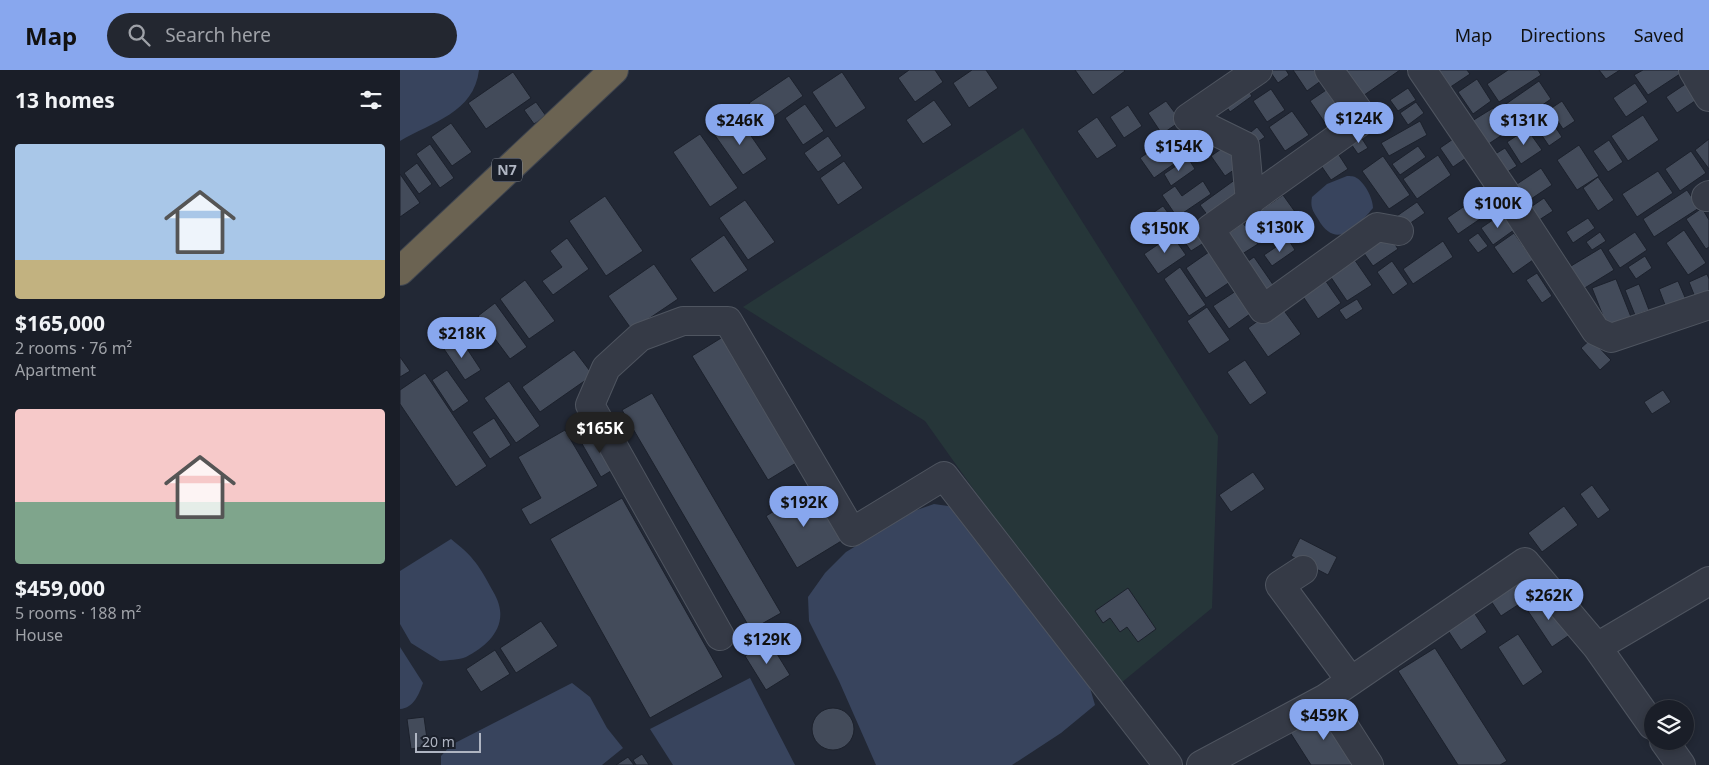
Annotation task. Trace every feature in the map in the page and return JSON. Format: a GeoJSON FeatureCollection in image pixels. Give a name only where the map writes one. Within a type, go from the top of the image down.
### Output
{"type":"FeatureCollection","features":[{"type":"Feature","properties":{"kind":"highway","name":"N7"},"geometry":{"type":"LineString","coordinates":[[400,271],[614,70]]}},
{"type":"Feature","properties":{"kind":"street"},"geometry":{"type":"LineString","coordinates":[[1250,202],[1245,146],[1188,118],[1258,70]]}},
{"type":"Feature","properties":{"kind":"street"},"geometry":{"type":"LineString","coordinates":[[1329,70],[1364,119],[1210,229],[1263,309],[1377,227],[1399,231]]}},
{"type":"Feature","properties":{"kind":"street"},"geometry":{"type":"LineString","coordinates":[[1422,70],[1596,331],[1611,338],[1708,309]]}},
{"type":"Feature","properties":{"kind":"street"},"geometry":{"type":"LineString","coordinates":[[1693,70],[1709,98]]}},
{"type":"Feature","properties":{"kind":"street"},"geometry":{"type":"LineString","coordinates":[[720,636],[590,405],[606,368],[640,337],[683,321],[728,321],[852,532],[944,476],[1168,765]]}},
{"type":"Feature","properties":{"kind":"street"},"geometry":{"type":"LineString","coordinates":[[1201,765],[1326,698],[1525,562],[1597,647],[1644,714]]}},
{"type":"Feature","properties":{"kind":"street"},"geometry":{"type":"LineString","coordinates":[[1302,570],[1280,585],[1351,681]]}},
{"type":"Feature","properties":{"kind":"street"},"geometry":{"type":"LineString","coordinates":[[1597,647],[1709,581]]}},
{"type":"Feature","properties":{"kind":"street"},"geometry":{"type":"LineString","coordinates":[[1326,698],[1369,765]]}},
{"type":"Feature","properties":{"kind":"street"},"geometry":{"type":"LineString","coordinates":[[1670,750],[1681,765]]}},
{"type":"Feature","properties":{"kind":"shaded area"},"geometry":{"type":"Polygon","coordinates":[[[1023,128],[1218,436],[1212,608],[1115,688],[925,421],[743,307],[1023,128]]]}},
{"type":"Feature","properties":{"kind":"water"},"geometry":{"type":"Polygon","coordinates":[[[400,70],[479,70],[469,97],[460,106],[438,122],[400,141],[400,70]]]}},
{"type":"Feature","properties":{"kind":"water"},"geometry":{"type":"Polygon","coordinates":[[[1347,176],[1354,177],[1362,182],[1370,195],[1373,208],[1353,228],[1339,235],[1325,228],[1315,214],[1311,200],[1327,184],[1347,176]]]}},
{"type":"Feature","properties":{"kind":"water"},"geometry":{"type":"Polygon","coordinates":[[[934,504],[955,507],[1088,681],[1095,705],[1061,733],[1012,765],[876,765],[839,681],[809,621],[808,597],[825,573],[846,552],[914,511],[934,504]]]}},
{"type":"Feature","properties":{"kind":"water"},"geometry":{"type":"Polygon","coordinates":[[[451,539],[474,560],[482,571],[497,600],[500,618],[491,638],[479,649],[463,658],[440,661],[411,643],[400,624],[400,571],[451,539]]]}},
{"type":"Feature","properties":{"kind":"water"},"geometry":{"type":"Polygon","coordinates":[[[400,647],[423,683],[418,696],[412,703],[400,709],[400,647]]]}},
{"type":"Feature","properties":{"kind":"water"},"geometry":{"type":"Polygon","coordinates":[[[750,678],[795,765],[673,765],[650,729],[750,678]]]}},
{"type":"Feature","properties":{"kind":"water"},"geometry":{"type":"Polygon","coordinates":[[[572,683],[590,697],[607,728],[623,748],[602,765],[441,765],[441,756],[451,745],[572,683]]]}},
{"type":"Feature","properties":{"kind":"building"},"geometry":{"type":"Polygon","coordinates":[[[909,70],[935,70],[943,82],[915,102],[898,78],[909,70]]]}},
{"type":"Feature","properties":{"kind":"building"},"geometry":{"type":"Polygon","coordinates":[[[972,70],[986,70],[998,88],[969,108],[953,83],[972,70]]]}},
{"type":"Feature","properties":{"kind":"building"},"geometry":{"type":"Polygon","coordinates":[[[1075,70],[1124,70],[1125,71],[1093,95],[1075,70]]]}},
{"type":"Feature","properties":{"kind":"building"},"geometry":{"type":"Polygon","coordinates":[[[1269,70],[1286,70],[1289,75],[1278,83],[1269,70]]]}},
{"type":"Feature","properties":{"kind":"building"},"geometry":{"type":"Polygon","coordinates":[[[1293,70],[1319,70],[1325,78],[1307,91],[1293,70]]]}},
{"type":"Feature","properties":{"kind":"building"},"geometry":{"type":"Polygon","coordinates":[[[1340,70],[1400,70],[1360,98],[1340,70]]]}},
{"type":"Feature","properties":{"kind":"building"},"geometry":{"type":"Polygon","coordinates":[[[1432,70],[1467,70],[1470,74],[1446,90],[1432,70]]]}},
{"type":"Feature","properties":{"kind":"building"},"geometry":{"type":"Polygon","coordinates":[[[1508,70],[1538,70],[1541,75],[1499,102],[1487,84],[1508,70]]]}},
{"type":"Feature","properties":{"kind":"building"},"geometry":{"type":"Polygon","coordinates":[[[1599,70],[1620,70],[1606,79],[1599,70]]]}},
{"type":"Feature","properties":{"kind":"building"},"geometry":{"type":"Polygon","coordinates":[[[1643,70],[1682,70],[1683,72],[1648,95],[1634,75],[1643,70]]]}},
{"type":"Feature","properties":{"kind":"building"},"geometry":{"type":"Polygon","coordinates":[[[513,72],[531,98],[486,129],[468,103],[513,72]]]}},
{"type":"Feature","properties":{"kind":"building"},"geometry":{"type":"Polygon","coordinates":[[[842,72],[866,108],[836,128],[812,92],[842,72]]]}},
{"type":"Feature","properties":{"kind":"building"},"geometry":{"type":"Polygon","coordinates":[[[789,76],[803,96],[763,124],[749,103],[789,76]]]}},
{"type":"Feature","properties":{"kind":"building"},"geometry":{"type":"Polygon","coordinates":[[[1477,79],[1491,101],[1473,114],[1458,92],[1477,79]]]}},
{"type":"Feature","properties":{"kind":"building"},"geometry":{"type":"Polygon","coordinates":[[[1539,81],[1551,99],[1515,124],[1503,106],[1539,81]]]}},
{"type":"Feature","properties":{"kind":"building"},"geometry":{"type":"Polygon","coordinates":[[[1690,81],[1701,97],[1677,113],[1666,97],[1690,81]]]}},
{"type":"Feature","properties":{"kind":"building"},"geometry":{"type":"Polygon","coordinates":[[[1243,83],[1252,96],[1230,112],[1221,98],[1243,83]]]}},
{"type":"Feature","properties":{"kind":"building"},"geometry":{"type":"Polygon","coordinates":[[[1635,83],[1648,102],[1626,117],[1613,98],[1635,83]]]}},
{"type":"Feature","properties":{"kind":"building"},"geometry":{"type":"Polygon","coordinates":[[[1335,84],[1357,116],[1332,133],[1310,101],[1335,84]]]}},
{"type":"Feature","properties":{"kind":"building"},"geometry":{"type":"Polygon","coordinates":[[[1408,88],[1416,100],[1398,111],[1390,100],[1408,88]]]}},
{"type":"Feature","properties":{"kind":"building"},"geometry":{"type":"Polygon","coordinates":[[[1271,89],[1285,110],[1267,122],[1253,101],[1271,89]]]}},
{"type":"Feature","properties":{"kind":"building"},"geometry":{"type":"Polygon","coordinates":[[[934,100],[952,125],[923,144],[906,120],[934,100]]]}},
{"type":"Feature","properties":{"kind":"building"},"geometry":{"type":"Polygon","coordinates":[[[1166,101],[1181,121],[1162,134],[1148,113],[1166,101]]]}},
{"type":"Feature","properties":{"kind":"building"},"geometry":{"type":"Polygon","coordinates":[[[1562,101],[1575,121],[1563,129],[1550,109],[1562,101]]]}},
{"type":"Feature","properties":{"kind":"building"},"geometry":{"type":"Polygon","coordinates":[[[536,102],[546,116],[534,124],[524,110],[536,102]]]}},
{"type":"Feature","properties":{"kind":"building"},"geometry":{"type":"Polygon","coordinates":[[[1416,102],[1424,113],[1408,125],[1400,113],[1416,102]]]}},
{"type":"Feature","properties":{"kind":"building"},"geometry":{"type":"Polygon","coordinates":[[[805,104],[824,131],[803,145],[785,118],[805,104]]]}},
{"type":"Feature","properties":{"kind":"building"},"geometry":{"type":"Polygon","coordinates":[[[1128,105],[1142,126],[1124,138],[1110,117],[1128,105]]]}},
{"type":"Feature","properties":{"kind":"building"},"geometry":{"type":"Polygon","coordinates":[[[1493,108],[1508,131],[1487,145],[1472,121],[1493,108]]]}},
{"type":"Feature","properties":{"kind":"building"},"geometry":{"type":"Polygon","coordinates":[[[1292,111],[1309,135],[1285,151],[1269,127],[1292,111]]]}},
{"type":"Feature","properties":{"kind":"building"},"geometry":{"type":"Polygon","coordinates":[[[1643,115],[1659,140],[1628,161],[1611,136],[1643,115]]]}},
{"type":"Feature","properties":{"kind":"building"},"geometry":{"type":"Polygon","coordinates":[[[1548,116],[1562,137],[1549,146],[1535,125],[1548,116]]]}},
{"type":"Feature","properties":{"kind":"building"},"geometry":{"type":"Polygon","coordinates":[[[738,117],[767,159],[743,175],[714,134],[738,117]]]}},
{"type":"Feature","properties":{"kind":"building"},"geometry":{"type":"Polygon","coordinates":[[[1097,117],[1117,146],[1097,159],[1077,131],[1097,117]]]}},
{"type":"Feature","properties":{"kind":"building"},"geometry":{"type":"Polygon","coordinates":[[[1420,121],[1427,135],[1389,156],[1381,143],[1420,121]]]}},
{"type":"Feature","properties":{"kind":"building"},"geometry":{"type":"Polygon","coordinates":[[[451,123],[472,152],[452,166],[431,137],[451,123]]]}},
{"type":"Feature","properties":{"kind":"building"},"geometry":{"type":"Polygon","coordinates":[[[1257,127],[1265,137],[1252,146],[1245,137],[1257,127]]]}},
{"type":"Feature","properties":{"kind":"building"},"geometry":{"type":"Polygon","coordinates":[[[1527,129],[1542,150],[1521,164],[1507,142],[1527,129]]]}},
{"type":"Feature","properties":{"kind":"building"},"geometry":{"type":"Polygon","coordinates":[[[1178,132],[1191,152],[1154,178],[1140,158],[1178,132]]]}},
{"type":"Feature","properties":{"kind":"building"},"geometry":{"type":"Polygon","coordinates":[[[700,134],[738,188],[710,207],[673,152],[700,134]]]}},
{"type":"Feature","properties":{"kind":"building"},"geometry":{"type":"Polygon","coordinates":[[[1359,134],[1368,148],[1358,154],[1349,141],[1359,134]]]}},
{"type":"Feature","properties":{"kind":"building"},"geometry":{"type":"Polygon","coordinates":[[[828,136],[842,156],[818,172],[804,153],[828,136]]]}},
{"type":"Feature","properties":{"kind":"building"},"geometry":{"type":"Polygon","coordinates":[[[1456,137],[1469,156],[1453,167],[1440,148],[1456,137]]]}},
{"type":"Feature","properties":{"kind":"building"},"geometry":{"type":"Polygon","coordinates":[[[1709,139],[1709,169],[1695,150],[1709,139]]]}},
{"type":"Feature","properties":{"kind":"building"},"geometry":{"type":"Polygon","coordinates":[[[1609,140],[1623,162],[1608,172],[1593,151],[1609,140]]]}},
{"type":"Feature","properties":{"kind":"building"},"geometry":{"type":"Polygon","coordinates":[[[430,144],[454,178],[440,188],[416,154],[430,144]]]}},
{"type":"Feature","properties":{"kind":"building"},"geometry":{"type":"Polygon","coordinates":[[[1227,145],[1241,165],[1225,176],[1211,156],[1227,145]]]}},
{"type":"Feature","properties":{"kind":"building"},"geometry":{"type":"Polygon","coordinates":[[[1579,145],[1599,176],[1577,190],[1557,160],[1579,145]]]}},
{"type":"Feature","properties":{"kind":"building"},"geometry":{"type":"Polygon","coordinates":[[[1418,146],[1426,157],[1400,175],[1392,164],[1418,146]]]}},
{"type":"Feature","properties":{"kind":"building"},"geometry":{"type":"Polygon","coordinates":[[[1505,148],[1517,166],[1504,174],[1492,156],[1505,148]]]}},
{"type":"Feature","properties":{"kind":"building"},"geometry":{"type":"Polygon","coordinates":[[[1691,151],[1706,173],[1680,191],[1665,169],[1691,151]]]}},
{"type":"Feature","properties":{"kind":"building"},"geometry":{"type":"Polygon","coordinates":[[[1337,152],[1348,169],[1331,180],[1320,164],[1337,152]]]}},
{"type":"Feature","properties":{"kind":"building"},"geometry":{"type":"Polygon","coordinates":[[[1438,155],[1451,175],[1417,199],[1403,179],[1438,155]]]}},
{"type":"Feature","properties":{"kind":"building"},"geometry":{"type":"Polygon","coordinates":[[[1383,156],[1410,195],[1389,209],[1362,171],[1383,156]]]}},
{"type":"Feature","properties":{"kind":"building"},"geometry":{"type":"Polygon","coordinates":[[[1188,158],[1195,169],[1171,186],[1164,174],[1188,158]]]}},
{"type":"Feature","properties":{"kind":"building"},"geometry":{"type":"Polygon","coordinates":[[[844,161],[863,188],[838,205],[820,178],[844,161]]]}},
{"type":"Feature","properties":{"kind":"building"},"geometry":{"type":"Polygon","coordinates":[[[417,163],[432,184],[419,194],[404,173],[417,163]]]}},
{"type":"Feature","properties":{"kind":"building"},"geometry":{"type":"Polygon","coordinates":[[[1541,168],[1552,185],[1528,201],[1517,184],[1541,168]]]}},
{"type":"Feature","properties":{"kind":"building"},"geometry":{"type":"Polygon","coordinates":[[[1658,171],[1673,193],[1637,217],[1622,194],[1658,171]]]}},
{"type":"Feature","properties":{"kind":"building"},"geometry":{"type":"Polygon","coordinates":[[[400,174],[420,203],[400,217],[400,174]]]}},
{"type":"Feature","properties":{"kind":"building"},"geometry":{"type":"Polygon","coordinates":[[[1598,177],[1614,200],[1598,211],[1583,188],[1598,177]]]}},
{"type":"Feature","properties":{"kind":"building"},"geometry":{"type":"Polygon","coordinates":[[[1236,179],[1248,195],[1211,220],[1200,205],[1236,179]]]}},
{"type":"Feature","properties":{"kind":"building"},"geometry":{"type":"Polygon","coordinates":[[[1203,181],[1211,194],[1177,217],[1162,195],[1175,186],[1182,196],[1203,181]]]}},
{"type":"Feature","properties":{"kind":"building"},"geometry":{"type":"Polygon","coordinates":[[[1687,190],[1699,208],[1654,237],[1643,219],[1687,190]]]}},
{"type":"Feature","properties":{"kind":"building"},"geometry":{"type":"Polygon","coordinates":[[[1283,195],[1303,223],[1276,241],[1257,213],[1283,195]]]}},
{"type":"Feature","properties":{"kind":"building"},"geometry":{"type":"Polygon","coordinates":[[[605,196],[643,251],[606,276],[569,221],[605,196]]]}},
{"type":"Feature","properties":{"kind":"building"},"geometry":{"type":"Polygon","coordinates":[[[1544,198],[1553,211],[1536,222],[1528,209],[1544,198]]]}},
{"type":"Feature","properties":{"kind":"building"},"geometry":{"type":"Polygon","coordinates":[[[745,200],[775,242],[748,260],[719,218],[745,200]]]}},
{"type":"Feature","properties":{"kind":"building"},"geometry":{"type":"Polygon","coordinates":[[[1417,202],[1425,213],[1399,231],[1391,220],[1417,202]]]}},
{"type":"Feature","properties":{"kind":"building"},"geometry":{"type":"Polygon","coordinates":[[[1469,203],[1480,219],[1458,234],[1447,218],[1469,203]]]}},
{"type":"Feature","properties":{"kind":"building"},"geometry":{"type":"Polygon","coordinates":[[[1163,206],[1174,221],[1149,239],[1138,223],[1163,206]]]}},
{"type":"Feature","properties":{"kind":"building"},"geometry":{"type":"Polygon","coordinates":[[[1702,208],[1709,220],[1709,247],[1706,249],[1686,219],[1702,208]]]}},
{"type":"Feature","properties":{"kind":"building"},"geometry":{"type":"Polygon","coordinates":[[[1503,213],[1514,230],[1493,245],[1481,228],[1503,213]]]}},
{"type":"Feature","properties":{"kind":"building"},"geometry":{"type":"Polygon","coordinates":[[[1588,218],[1595,228],[1573,243],[1566,232],[1588,218]]]}},
{"type":"Feature","properties":{"kind":"building"},"geometry":{"type":"Polygon","coordinates":[[[1198,221],[1210,239],[1191,251],[1179,234],[1198,221]]]}},
{"type":"Feature","properties":{"kind":"building"},"geometry":{"type":"Polygon","coordinates":[[[1243,223],[1258,244],[1239,256],[1225,236],[1243,223]]]}},
{"type":"Feature","properties":{"kind":"building"},"geometry":{"type":"Polygon","coordinates":[[[1684,230],[1706,263],[1688,275],[1666,243],[1684,230]]]}},
{"type":"Feature","properties":{"kind":"building"},"geometry":{"type":"Polygon","coordinates":[[[1386,231],[1398,249],[1373,266],[1361,249],[1386,231]]]}},
{"type":"Feature","properties":{"kind":"building"},"geometry":{"type":"Polygon","coordinates":[[[1600,232],[1606,241],[1592,250],[1586,242],[1600,232]]]}},
{"type":"Feature","properties":{"kind":"building"},"geometry":{"type":"Polygon","coordinates":[[[1635,232],[1647,250],[1620,268],[1608,250],[1635,232]]]}},
{"type":"Feature","properties":{"kind":"building"},"geometry":{"type":"Polygon","coordinates":[[[1478,233],[1488,246],[1478,253],[1468,240],[1478,233]]]}},
{"type":"Feature","properties":{"kind":"building"},"geometry":{"type":"Polygon","coordinates":[[[1514,233],[1533,260],[1513,274],[1494,247],[1514,233]]]}},
{"type":"Feature","properties":{"kind":"building"},"geometry":{"type":"Polygon","coordinates":[[[724,235],[748,270],[714,293],[690,259],[724,235]]]}},
{"type":"Feature","properties":{"kind":"building"},"geometry":{"type":"Polygon","coordinates":[[[1172,235],[1186,255],[1158,274],[1144,254],[1172,235]]]}},
{"type":"Feature","properties":{"kind":"building"},"geometry":{"type":"Polygon","coordinates":[[[567,238],[589,269],[553,295],[542,281],[562,267],[550,251],[567,238]]]}},
{"type":"Feature","properties":{"kind":"building"},"geometry":{"type":"Polygon","coordinates":[[[1288,239],[1295,250],[1272,266],[1264,255],[1288,239]]]}},
{"type":"Feature","properties":{"kind":"building"},"geometry":{"type":"Polygon","coordinates":[[[1443,241],[1453,257],[1413,284],[1403,269],[1443,241]]]}},
{"type":"Feature","properties":{"kind":"building"},"geometry":{"type":"Polygon","coordinates":[[[1216,247],[1236,278],[1206,298],[1186,268],[1216,247]]]}},
{"type":"Feature","properties":{"kind":"building"},"geometry":{"type":"Polygon","coordinates":[[[1601,248],[1614,270],[1575,294],[1561,272],[1601,248]]]}},
{"type":"Feature","properties":{"kind":"building"},"geometry":{"type":"Polygon","coordinates":[[[1352,256],[1372,285],[1347,301],[1328,273],[1352,256]]]}},
{"type":"Feature","properties":{"kind":"building"},"geometry":{"type":"Polygon","coordinates":[[[1645,256],[1652,268],[1636,279],[1628,267],[1645,256]]]}},
{"type":"Feature","properties":{"kind":"building"},"geometry":{"type":"Polygon","coordinates":[[[1254,257],[1274,286],[1261,295],[1241,266],[1254,257]]]}},
{"type":"Feature","properties":{"kind":"building"},"geometry":{"type":"Polygon","coordinates":[[[1392,261],[1408,284],[1393,295],[1377,272],[1392,261]]]}},
{"type":"Feature","properties":{"kind":"building"},"geometry":{"type":"Polygon","coordinates":[[[654,264],[678,299],[632,330],[608,296],[654,264]]]}},
{"type":"Feature","properties":{"kind":"building"},"geometry":{"type":"Polygon","coordinates":[[[1180,267],[1206,305],[1189,316],[1164,279],[1180,267]]]}},
{"type":"Feature","properties":{"kind":"building"},"geometry":{"type":"Polygon","coordinates":[[[1537,273],[1552,296],[1542,303],[1526,280],[1537,273]]]}},
{"type":"Feature","properties":{"kind":"building"},"geometry":{"type":"Polygon","coordinates":[[[1707,274],[1709,279],[1709,298],[1697,302],[1689,282],[1707,274]]]}},
{"type":"Feature","properties":{"kind":"building"},"geometry":{"type":"Polygon","coordinates":[[[1616,279],[1631,317],[1607,326],[1592,288],[1616,279]]]}},
{"type":"Feature","properties":{"kind":"building"},"geometry":{"type":"Polygon","coordinates":[[[525,280],[555,321],[529,339],[500,299],[525,280]]]}},
{"type":"Feature","properties":{"kind":"building"},"geometry":{"type":"Polygon","coordinates":[[[1325,280],[1341,303],[1318,319],[1302,295],[1325,280]]]}},
{"type":"Feature","properties":{"kind":"building"},"geometry":{"type":"Polygon","coordinates":[[[1678,281],[1687,302],[1667,310],[1659,289],[1678,281]]]}},
{"type":"Feature","properties":{"kind":"building"},"geometry":{"type":"Polygon","coordinates":[[[1639,284],[1649,310],[1635,315],[1625,290],[1639,284]]]}},
{"type":"Feature","properties":{"kind":"building"},"geometry":{"type":"Polygon","coordinates":[[[1242,287],[1257,309],[1229,329],[1213,306],[1242,287]]]}},
{"type":"Feature","properties":{"kind":"building"},"geometry":{"type":"Polygon","coordinates":[[[1357,299],[1363,309],[1346,320],[1339,310],[1357,299]]]}},
{"type":"Feature","properties":{"kind":"building"},"geometry":{"type":"Polygon","coordinates":[[[495,303],[527,347],[510,359],[478,316],[495,303]]]}},
{"type":"Feature","properties":{"kind":"building"},"geometry":{"type":"Polygon","coordinates":[[[1280,305],[1301,334],[1268,357],[1248,328],[1280,305]]]}},
{"type":"Feature","properties":{"kind":"building"},"geometry":{"type":"Polygon","coordinates":[[[1207,307],[1230,340],[1209,354],[1187,321],[1207,307]]]}},
{"type":"Feature","properties":{"kind":"building"},"geometry":{"type":"Polygon","coordinates":[[[726,335],[801,460],[768,480],[692,356],[726,335]]]}},
{"type":"Feature","properties":{"kind":"building"},"geometry":{"type":"Polygon","coordinates":[[[460,338],[481,370],[465,380],[444,349],[460,338]]]}},
{"type":"Feature","properties":{"kind":"building"},"geometry":{"type":"Polygon","coordinates":[[[1591,339],[1611,360],[1600,370],[1581,348],[1591,339]]]}},
{"type":"Feature","properties":{"kind":"building"},"geometry":{"type":"Polygon","coordinates":[[[574,350],[593,375],[540,412],[522,387],[574,350]]]}},
{"type":"Feature","properties":{"kind":"building"},"geometry":{"type":"Polygon","coordinates":[[[400,357],[410,371],[400,377],[400,357]]]}},
{"type":"Feature","properties":{"kind":"building"},"geometry":{"type":"Polygon","coordinates":[[[1245,360],[1267,393],[1250,405],[1227,372],[1245,360]]]}},
{"type":"Feature","properties":{"kind":"building"},"geometry":{"type":"Polygon","coordinates":[[[447,370],[469,401],[453,412],[432,380],[447,370]]]}},
{"type":"Feature","properties":{"kind":"building"},"geometry":{"type":"Polygon","coordinates":[[[425,373],[487,466],[456,487],[400,404],[400,390],[425,373]]]}},
{"type":"Feature","properties":{"kind":"building"},"geometry":{"type":"Polygon","coordinates":[[[509,381],[540,426],[516,443],[484,398],[509,381]]]}},
{"type":"Feature","properties":{"kind":"building"},"geometry":{"type":"Polygon","coordinates":[[[1663,390],[1671,402],[1652,414],[1644,402],[1663,390]]]}},
{"type":"Feature","properties":{"kind":"building"},"geometry":{"type":"Polygon","coordinates":[[[652,393],[781,613],[751,630],[622,410],[652,393]]]}},
{"type":"Feature","properties":{"kind":"building"},"geometry":{"type":"Polygon","coordinates":[[[494,418],[511,445],[490,459],[472,432],[494,418]]]}},
{"type":"Feature","properties":{"kind":"building"},"geometry":{"type":"Polygon","coordinates":[[[565,430],[598,486],[530,525],[521,509],[541,498],[518,457],[565,430]]]}},
{"type":"Feature","properties":{"kind":"building"},"geometry":{"type":"Polygon","coordinates":[[[598,432],[619,466],[601,477],[581,442],[598,432]]]}},
{"type":"Feature","properties":{"kind":"building"},"geometry":{"type":"Polygon","coordinates":[[[1253,472],[1265,489],[1231,512],[1219,495],[1253,472]]]}},
{"type":"Feature","properties":{"kind":"building"},"geometry":{"type":"Polygon","coordinates":[[[1592,485],[1610,510],[1598,519],[1580,494],[1592,485]]]}},
{"type":"Feature","properties":{"kind":"building"},"geometry":{"type":"Polygon","coordinates":[[[812,488],[843,540],[797,568],[766,516],[812,488]]]}},
{"type":"Feature","properties":{"kind":"building"},"geometry":{"type":"Polygon","coordinates":[[[622,498],[723,677],[650,718],[550,539],[622,498]]]}},
{"type":"Feature","properties":{"kind":"building"},"geometry":{"type":"Polygon","coordinates":[[[1564,506],[1578,525],[1542,552],[1528,533],[1564,506]]]}},
{"type":"Feature","properties":{"kind":"building"},"geometry":{"type":"Polygon","coordinates":[[[1300,538],[1337,557],[1328,575],[1291,556],[1300,538]]]}},
{"type":"Feature","properties":{"kind":"building"},"geometry":{"type":"Polygon","coordinates":[[[1514,578],[1527,599],[1501,616],[1487,595],[1514,578]]]}},
{"type":"Feature","properties":{"kind":"building"},"geometry":{"type":"Polygon","coordinates":[[[1128,588],[1156,629],[1138,642],[1127,627],[1120,632],[1110,618],[1103,623],[1095,611],[1128,588]]]}},
{"type":"Feature","properties":{"kind":"building"},"geometry":{"type":"Polygon","coordinates":[[[1546,595],[1571,634],[1552,647],[1526,608],[1546,595]]]}},
{"type":"Feature","properties":{"kind":"building"},"geometry":{"type":"Polygon","coordinates":[[[1473,611],[1487,632],[1461,650],[1447,629],[1473,611]]]}},
{"type":"Feature","properties":{"kind":"building"},"geometry":{"type":"Polygon","coordinates":[[[541,621],[558,646],[516,673],[500,648],[541,621]]]}},
{"type":"Feature","properties":{"kind":"building"},"geometry":{"type":"Polygon","coordinates":[[[1518,634],[1543,672],[1523,686],[1498,647],[1518,634]]]}},
{"type":"Feature","properties":{"kind":"building"},"geometry":{"type":"Polygon","coordinates":[[[769,641],[790,675],[766,690],[745,656],[769,641]]]}},
{"type":"Feature","properties":{"kind":"building"},"geometry":{"type":"Polygon","coordinates":[[[1435,648],[1507,761],[1500,765],[1458,765],[1398,671],[1435,648]]]}},
{"type":"Feature","properties":{"kind":"building"},"geometry":{"type":"Polygon","coordinates":[[[495,650],[510,674],[481,692],[466,669],[495,650]]]}},
{"type":"Feature","properties":{"kind":"building"},"geometry":{"type":"Polygon","coordinates":[[[1325,706],[1363,765],[1311,765],[1288,729],[1325,706]]]}},
{"type":"Feature","properties":{"kind":"building"},"geometry":{"type":"Polygon","coordinates":[[[833,708],[848,714],[854,729],[848,744],[833,750],[818,744],[812,729],[818,714],[833,708]]]}},
{"type":"Feature","properties":{"kind":"building"},"geometry":{"type":"Polygon","coordinates":[[[424,717],[428,746],[411,749],[407,719],[424,717]]]}},
{"type":"Feature","properties":{"kind":"building"},"geometry":{"type":"Polygon","coordinates":[[[642,754],[649,765],[636,765],[633,760],[642,754]]]}},
{"type":"Feature","properties":{"kind":"building"},"geometry":{"type":"Polygon","coordinates":[[[628,757],[634,765],[616,765],[628,757]]]}}]}
